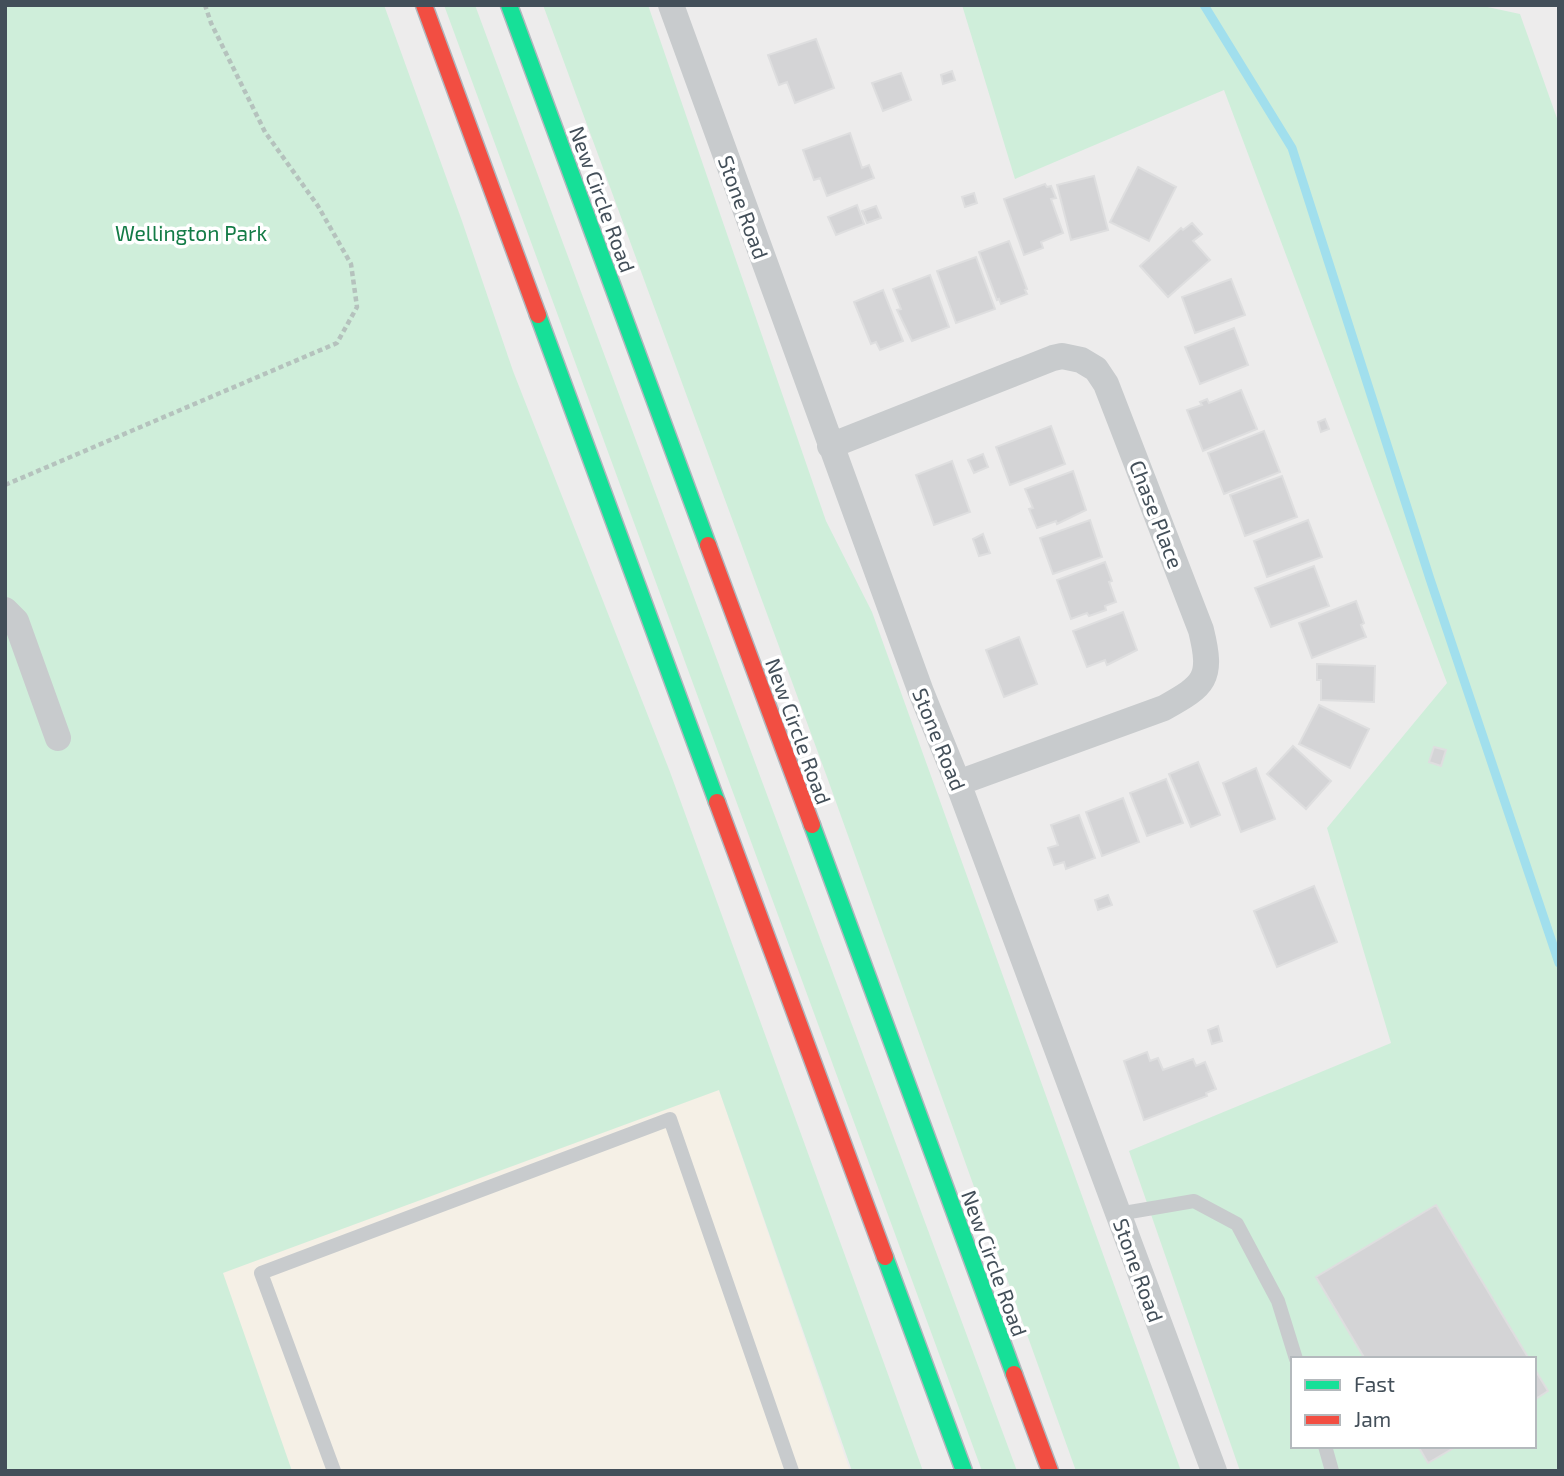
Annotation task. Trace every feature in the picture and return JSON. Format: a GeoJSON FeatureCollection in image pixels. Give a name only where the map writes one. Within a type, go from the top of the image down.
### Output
{"type":"FeatureCollection","features":[{"type":"Feature","properties":{"kind":"highway"},"geometry":{"type":"LineString","coordinates":[[424,5],[964,1471]]}},
{"type":"Feature","properties":{"kind":"highway","name":"New Circle Road"},"geometry":{"type":"LineString","coordinates":[[509,5],[1050,1471]]}},
{"type":"Feature","properties":{"kind":"street","name":"Stone Road"},"geometry":{"type":"LineString","coordinates":[[671,5],[920,692],[958,783],[1214,1471]]}},
{"type":"Feature","properties":{"kind":"street","name":"Chase Place"},"geometry":{"type":"LineString","coordinates":[[830,446],[1053,358],[1062,356],[1081,360],[1096,369],[1116,407],[1201,630],[1207,655],[1206,672],[1192,692],[1164,708],[958,783]]}},
{"type":"Feature","properties":{"kind":"street"},"geometry":{"type":"LineString","coordinates":[[5,610],[16,621],[58,738]]}},
{"type":"Feature","properties":{"kind":"lane"},"geometry":{"type":"LineString","coordinates":[[334,1471],[261,1273],[670,1119],[792,1471]]}},
{"type":"Feature","properties":{"kind":"lane"},"geometry":{"type":"LineString","coordinates":[[1118,1214],[1194,1202],[1237,1224],[1278,1301],[1296,1357]]}},
{"type":"Feature","properties":{"kind":"lane"},"geometry":{"type":"LineString","coordinates":[[1326,1448],[1332,1471]]}},
{"type":"Feature","properties":{"kind":"path"},"geometry":{"type":"LineString","coordinates":[[5,485],[337,343],[357,307],[351,264],[318,206],[265,132],[211,23],[205,5]]}},
{"type":"Feature","properties":{"kind":"shaded area"},"geometry":{"type":"Polygon","coordinates":[[[5,497],[719,1090],[850,1471],[5,1471],[5,497]]]}},
{"type":"Feature","properties":{"kind":"green space","name":"Wellington Park"},"geometry":{"type":"Polygon","coordinates":[[[5,5],[384,5],[513,371],[670,772],[923,1471],[852,1471],[719,1090],[223,1273],[292,1471],[5,1471],[5,5]]]}},
{"type":"Feature","properties":{"kind":"green space"},"geometry":{"type":"Polygon","coordinates":[[[444,5],[475,5],[1017,1471],[982,1471],[444,5]]]}},
{"type":"Feature","properties":{"kind":"green space"},"geometry":{"type":"Polygon","coordinates":[[[543,5],[648,5],[826,521],[872,612],[1181,1471],[1076,1471],[827,777],[543,5]]]}},
{"type":"Feature","properties":{"kind":"green space"},"geometry":{"type":"Polygon","coordinates":[[[962,5],[1478,5],[1520,14],[1559,124],[1559,1471],[1240,1471],[1129,1151],[1391,1043],[1327,828],[1447,683],[1224,90],[1015,179],[962,5]]]}},
{"type":"Feature","properties":{"kind":"building"},"geometry":{"type":"Polygon","coordinates":[[[816,39],[834,88],[795,103],[787,82],[779,85],[768,55],[816,39]]]}},
{"type":"Feature","properties":{"kind":"building"},"geometry":{"type":"Polygon","coordinates":[[[952,71],[955,80],[943,84],[941,75],[952,71]]]}},
{"type":"Feature","properties":{"kind":"building"},"geometry":{"type":"Polygon","coordinates":[[[901,73],[911,100],[883,111],[872,83],[901,73]]]}},
{"type":"Feature","properties":{"kind":"building"},"geometry":{"type":"Polygon","coordinates":[[[850,133],[862,168],[869,165],[874,178],[827,196],[820,178],[814,180],[803,150],[850,133]]]}},
{"type":"Feature","properties":{"kind":"building"},"geometry":{"type":"Polygon","coordinates":[[[1138,167],[1176,187],[1149,241],[1110,222],[1138,167]]]}},
{"type":"Feature","properties":{"kind":"building"},"geometry":{"type":"Polygon","coordinates":[[[1094,176],[1108,230],[1071,240],[1057,185],[1094,176]]]}},
{"type":"Feature","properties":{"kind":"building"},"geometry":{"type":"Polygon","coordinates":[[[1045,184],[1047,187],[1051,186],[1056,198],[1051,199],[1063,233],[1041,242],[1043,248],[1024,255],[1004,199],[1045,184]]]}},
{"type":"Feature","properties":{"kind":"building"},"geometry":{"type":"Polygon","coordinates":[[[974,193],[977,203],[965,207],[962,197],[974,193]]]}},
{"type":"Feature","properties":{"kind":"building"},"geometry":{"type":"Polygon","coordinates":[[[857,205],[864,224],[836,235],[828,217],[857,205]]]}},
{"type":"Feature","properties":{"kind":"building"},"geometry":{"type":"Polygon","coordinates":[[[876,206],[881,218],[867,223],[862,211],[876,206]]]}},
{"type":"Feature","properties":{"kind":"building"},"geometry":{"type":"Polygon","coordinates":[[[1192,223],[1202,234],[1193,241],[1210,260],[1168,297],[1140,266],[1181,228],[1183,230],[1192,223]]]}},
{"type":"Feature","properties":{"kind":"building"},"geometry":{"type":"Polygon","coordinates":[[[1009,241],[1027,294],[1001,304],[999,299],[997,300],[979,252],[1009,241]]]}},
{"type":"Feature","properties":{"kind":"building"},"geometry":{"type":"Polygon","coordinates":[[[976,257],[995,309],[956,323],[937,271],[976,257]]]}},
{"type":"Feature","properties":{"kind":"building"},"geometry":{"type":"Polygon","coordinates":[[[930,275],[949,327],[912,341],[897,310],[901,309],[893,289],[930,275]]]}},
{"type":"Feature","properties":{"kind":"building"},"geometry":{"type":"Polygon","coordinates":[[[1231,279],[1245,315],[1195,333],[1182,297],[1231,279]]]}},
{"type":"Feature","properties":{"kind":"building"},"geometry":{"type":"Polygon","coordinates":[[[883,290],[903,341],[880,350],[876,342],[871,344],[854,302],[883,290]]]}},
{"type":"Feature","properties":{"kind":"building"},"geometry":{"type":"Polygon","coordinates":[[[1234,328],[1248,365],[1200,384],[1185,347],[1234,328]]]}},
{"type":"Feature","properties":{"kind":"building"},"geometry":{"type":"Polygon","coordinates":[[[1241,390],[1257,429],[1203,451],[1187,410],[1202,405],[1200,402],[1207,399],[1209,403],[1241,390]]]}},
{"type":"Feature","properties":{"kind":"building"},"geometry":{"type":"Polygon","coordinates":[[[1325,419],[1329,429],[1321,432],[1318,422],[1325,419]]]}},
{"type":"Feature","properties":{"kind":"building"},"geometry":{"type":"Polygon","coordinates":[[[1051,426],[1065,464],[1010,485],[996,447],[1051,426]]]}},
{"type":"Feature","properties":{"kind":"building"},"geometry":{"type":"Polygon","coordinates":[[[1264,431],[1280,472],[1224,494],[1208,453],[1264,431]]]}},
{"type":"Feature","properties":{"kind":"building"},"geometry":{"type":"Polygon","coordinates":[[[983,454],[988,467],[974,473],[968,460],[983,454]]]}},
{"type":"Feature","properties":{"kind":"building"},"geometry":{"type":"Polygon","coordinates":[[[952,461],[970,512],[934,525],[916,475],[952,461]]]}},
{"type":"Feature","properties":{"kind":"building"},"geometry":{"type":"Polygon","coordinates":[[[1073,471],[1086,510],[1057,524],[1056,521],[1037,528],[1025,489],[1073,471]]]}},
{"type":"Feature","properties":{"kind":"building"},"geometry":{"type":"Polygon","coordinates":[[[1282,476],[1297,517],[1245,536],[1230,495],[1282,476]]]}},
{"type":"Feature","properties":{"kind":"building"},"geometry":{"type":"Polygon","coordinates":[[[1090,520],[1102,557],[1053,574],[1040,538],[1090,520]]]}},
{"type":"Feature","properties":{"kind":"building"},"geometry":{"type":"Polygon","coordinates":[[[1308,520],[1322,557],[1267,577],[1254,541],[1308,520]]]}},
{"type":"Feature","properties":{"kind":"building"},"geometry":{"type":"Polygon","coordinates":[[[983,534],[990,553],[979,556],[973,539],[983,534]]]}},
{"type":"Feature","properties":{"kind":"building"},"geometry":{"type":"Polygon","coordinates":[[[1105,562],[1116,602],[1105,606],[1106,610],[1071,619],[1057,580],[1105,562]]]}},
{"type":"Feature","properties":{"kind":"building"},"geometry":{"type":"Polygon","coordinates":[[[1314,566],[1329,606],[1271,627],[1255,588],[1314,566]]]}},
{"type":"Feature","properties":{"kind":"building"},"geometry":{"type":"Polygon","coordinates":[[[1356,601],[1366,637],[1312,658],[1299,623],[1356,601]]]}},
{"type":"Feature","properties":{"kind":"building"},"geometry":{"type":"Polygon","coordinates":[[[1123,612],[1137,650],[1107,665],[1105,660],[1087,667],[1073,631],[1123,612]]]}},
{"type":"Feature","properties":{"kind":"building"},"geometry":{"type":"Polygon","coordinates":[[[1019,637],[1037,684],[1004,697],[986,650],[1019,637]]]}},
{"type":"Feature","properties":{"kind":"building"},"geometry":{"type":"Polygon","coordinates":[[[1317,664],[1375,666],[1374,702],[1321,700],[1321,680],[1317,680],[1317,664]]]}},
{"type":"Feature","properties":{"kind":"building"},"geometry":{"type":"Polygon","coordinates":[[[1319,705],[1369,729],[1350,768],[1299,744],[1319,705]]]}},
{"type":"Feature","properties":{"kind":"building"},"geometry":{"type":"Polygon","coordinates":[[[1293,746],[1331,781],[1306,809],[1267,774],[1293,746]]]}},
{"type":"Feature","properties":{"kind":"building"},"geometry":{"type":"Polygon","coordinates":[[[1434,747],[1446,750],[1441,766],[1429,762],[1434,747]]]}},
{"type":"Feature","properties":{"kind":"building"},"geometry":{"type":"Polygon","coordinates":[[[1198,762],[1220,815],[1191,827],[1169,774],[1198,762]]]}},
{"type":"Feature","properties":{"kind":"building"},"geometry":{"type":"Polygon","coordinates":[[[1256,768],[1275,819],[1241,832],[1223,783],[1256,768]]]}},
{"type":"Feature","properties":{"kind":"building"},"geometry":{"type":"Polygon","coordinates":[[[1166,779],[1183,823],[1147,836],[1130,793],[1166,779]]]}},
{"type":"Feature","properties":{"kind":"building"},"geometry":{"type":"Polygon","coordinates":[[[1123,798],[1139,842],[1102,856],[1086,812],[1123,798]]]}},
{"type":"Feature","properties":{"kind":"building"},"geometry":{"type":"Polygon","coordinates":[[[1079,815],[1095,858],[1066,869],[1064,862],[1054,865],[1048,848],[1058,845],[1051,825],[1079,815]]]}},
{"type":"Feature","properties":{"kind":"building"},"geometry":{"type":"Polygon","coordinates":[[[1314,886],[1337,942],[1277,967],[1254,911],[1314,886]]]}},
{"type":"Feature","properties":{"kind":"building"},"geometry":{"type":"Polygon","coordinates":[[[1108,895],[1112,905],[1098,910],[1095,900],[1108,895]]]}},
{"type":"Feature","properties":{"kind":"building"},"geometry":{"type":"Polygon","coordinates":[[[1218,1026],[1222,1041],[1212,1044],[1208,1030],[1218,1026]]]}},
{"type":"Feature","properties":{"kind":"building"},"geometry":{"type":"Polygon","coordinates":[[[1147,1052],[1150,1061],[1158,1058],[1163,1070],[1193,1059],[1196,1066],[1205,1062],[1216,1089],[1206,1093],[1207,1096],[1144,1120],[1124,1061],[1147,1052]]]}},
{"type":"Feature","properties":{"kind":"building"},"geometry":{"type":"Polygon","coordinates":[[[1436,1205],[1528,1357],[1364,1357],[1316,1277],[1436,1205]]]}},
{"type":"Feature","properties":{"kind":"building"},"geometry":{"type":"Polygon","coordinates":[[[1536,1371],[1548,1391],[1536,1399],[1536,1371]]]}},
{"type":"Feature","properties":{"kind":"building"},"geometry":{"type":"Polygon","coordinates":[[[1419,1448],[1454,1448],[1428,1463],[1419,1448]]]}},
{"type":"Feature","properties":{"kind":"waterway"},"geometry":{"type":"LineString","coordinates":[[1204,5],[1292,148],[1430,579],[1559,963]]}},
{"type":"Feature","properties":{"kind":"traffic: fast"},"geometry":{"type":"LineString","coordinates":[[509,5],[708,545]]}},
{"type":"Feature","properties":{"kind":"traffic: fast"},"geometry":{"type":"LineString","coordinates":[[538,315],[717,802]]}},
{"type":"Feature","properties":{"kind":"traffic: fast"},"geometry":{"type":"LineString","coordinates":[[812,825],[1014,1374]]}},
{"type":"Feature","properties":{"kind":"traffic: fast"},"geometry":{"type":"LineString","coordinates":[[885,1257],[964,1471]]}},
{"type":"Feature","properties":{"kind":"traffic: jam"},"geometry":{"type":"LineString","coordinates":[[424,5],[538,315]]}},
{"type":"Feature","properties":{"kind":"traffic: jam"},"geometry":{"type":"LineString","coordinates":[[708,545],[812,825]]}},
{"type":"Feature","properties":{"kind":"traffic: jam"},"geometry":{"type":"LineString","coordinates":[[717,802],[885,1257]]}},
{"type":"Feature","properties":{"kind":"traffic: jam"},"geometry":{"type":"LineString","coordinates":[[1014,1374],[1050,1471]]}}]}
